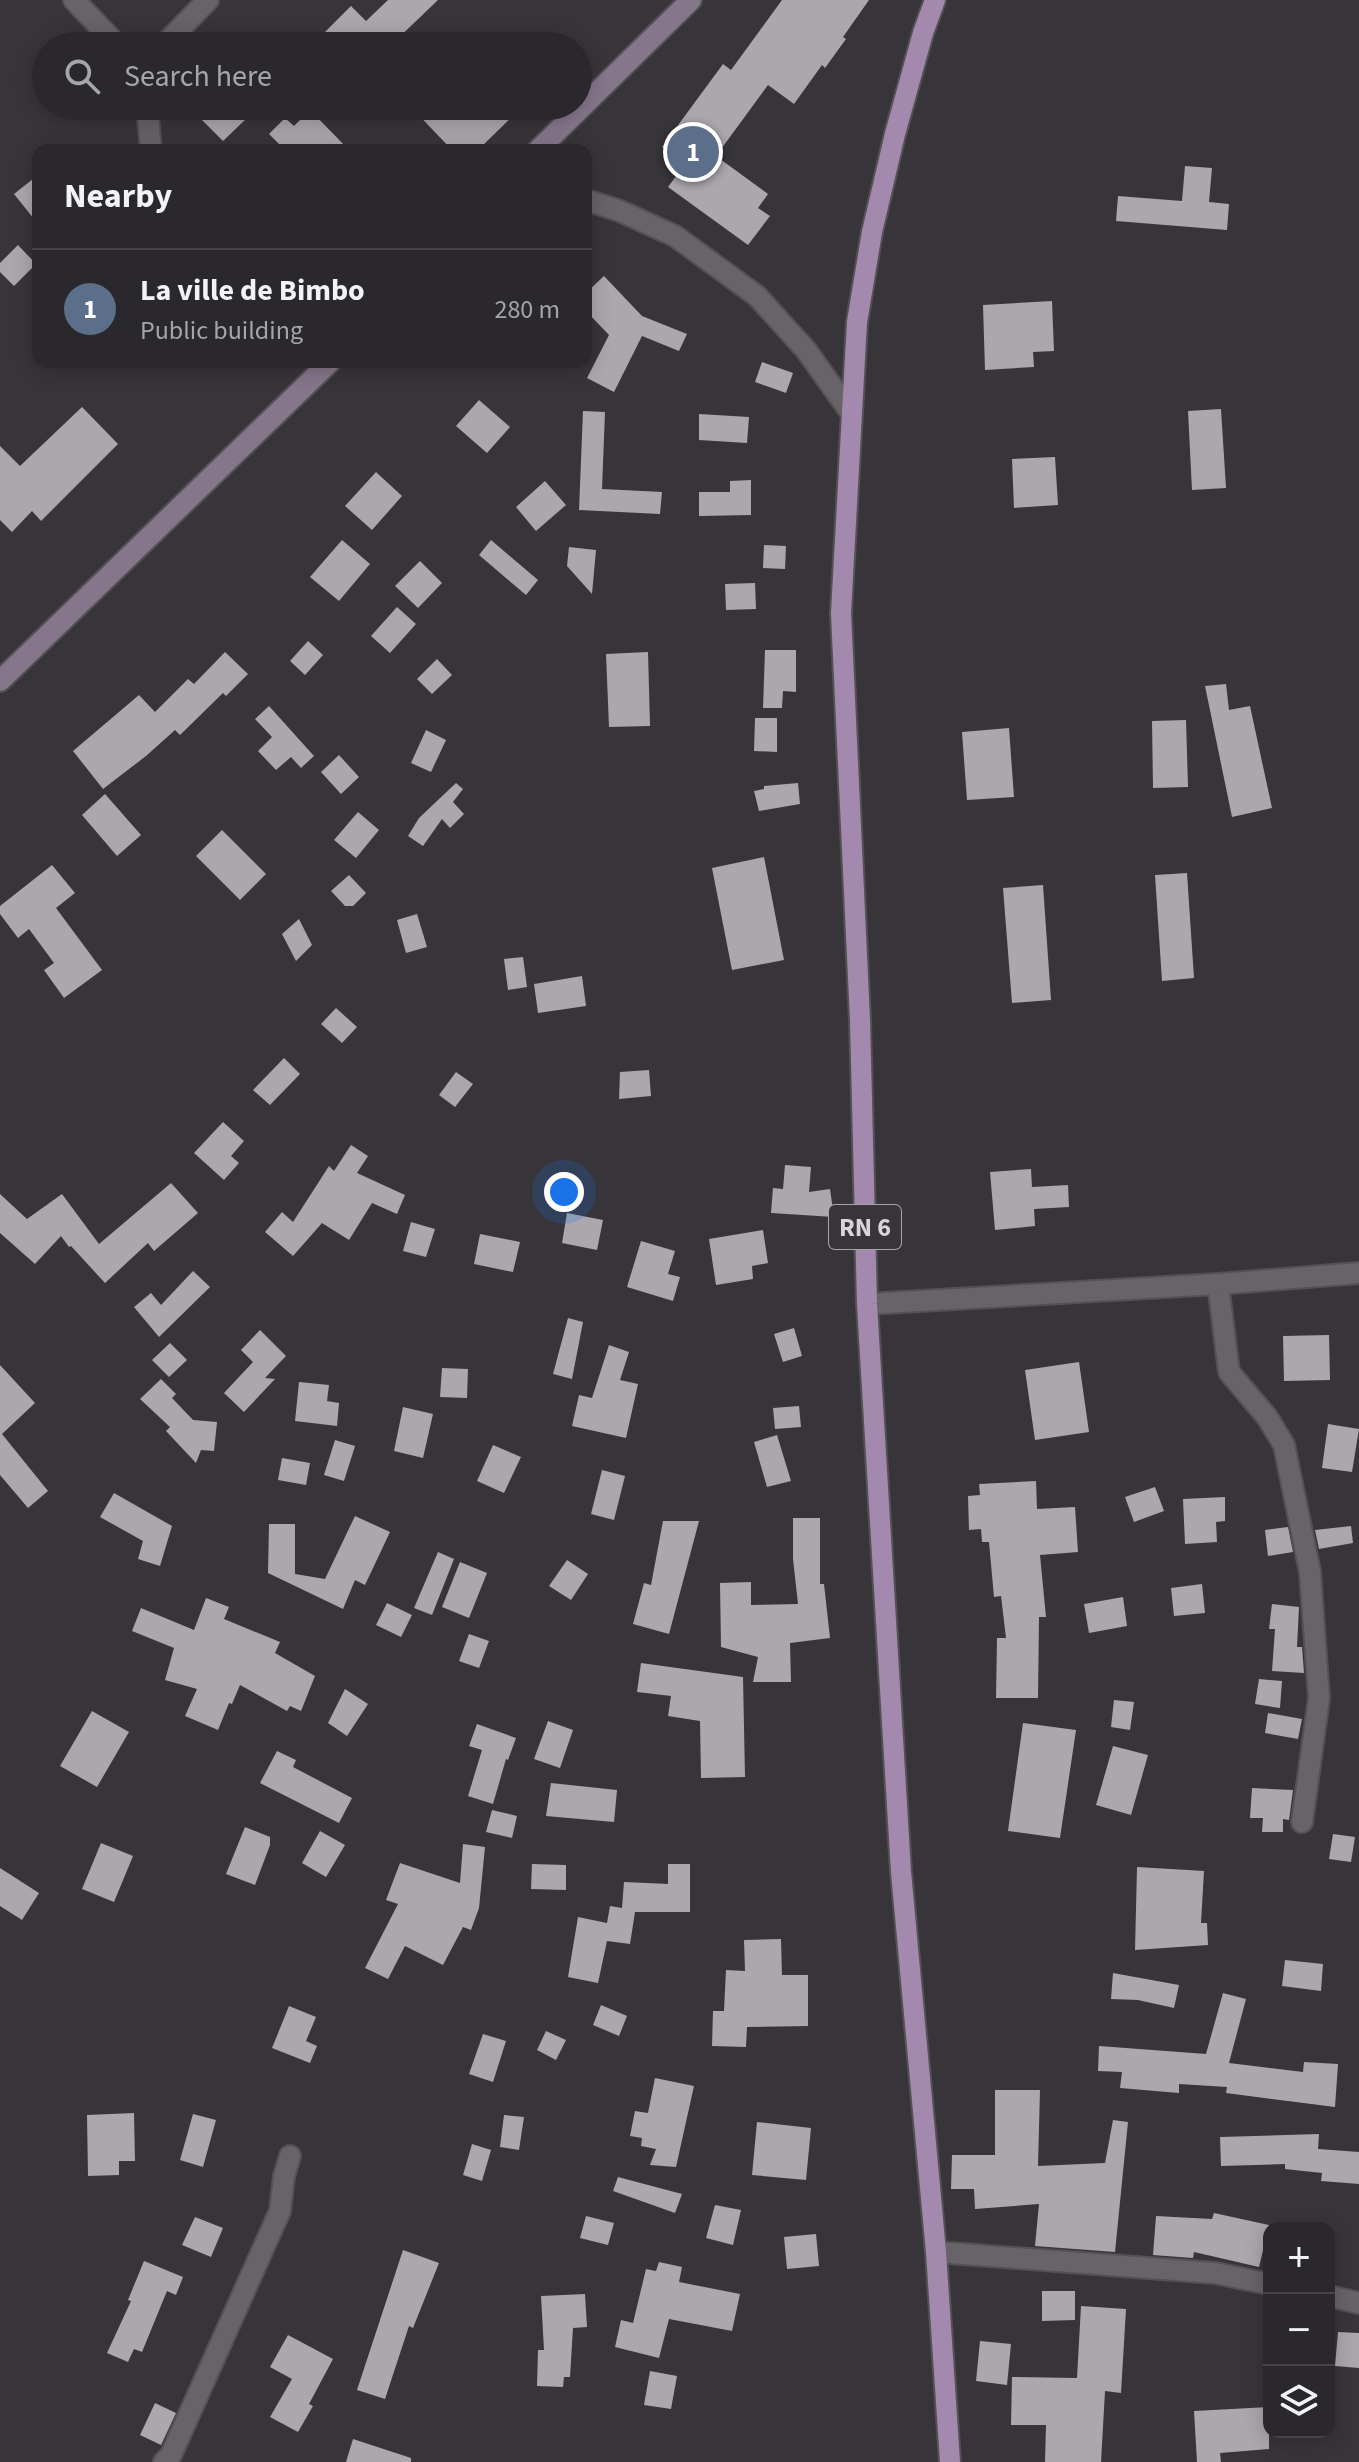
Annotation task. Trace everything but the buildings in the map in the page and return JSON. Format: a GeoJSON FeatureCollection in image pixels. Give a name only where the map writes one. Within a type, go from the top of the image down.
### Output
{"type":"FeatureCollection","features":[{"type":"Feature","properties":{"kind":"main road","name":"RN 6"},"geometry":{"type":"LineString","coordinates":[[935,0],[895,134],[872,232],[857,322],[841,613],[860,1020],[867,1304],[901,1872],[936,2252],[950,2462]]}},
{"type":"Feature","properties":{"kind":"street"},"geometry":{"type":"LineString","coordinates":[[74,0],[105,32]]}},
{"type":"Feature","properties":{"kind":"street"},"geometry":{"type":"LineString","coordinates":[[177,32],[208,0]]}},
{"type":"Feature","properties":{"kind":"street"},"geometry":{"type":"LineString","coordinates":[[592,97],[691,0]]}},
{"type":"Feature","properties":{"kind":"street"},"geometry":{"type":"LineString","coordinates":[[148,120],[150,144]]}},
{"type":"Feature","properties":{"kind":"street"},"geometry":{"type":"LineString","coordinates":[[544,144],[569,120]]}},
{"type":"Feature","properties":{"kind":"street"},"geometry":{"type":"LineString","coordinates":[[592,202],[675,236],[757,296],[806,350],[851,413]]}},
{"type":"Feature","properties":{"kind":"street"},"geometry":{"type":"LineString","coordinates":[[0,681],[324,368]]}},
{"type":"Feature","properties":{"kind":"street"},"geometry":{"type":"LineString","coordinates":[[867,1304],[1359,1273]]}},
{"type":"Feature","properties":{"kind":"street"},"geometry":{"type":"LineString","coordinates":[[1218,1284],[1229,1372],[1267,1417],[1284,1445],[1310,1572],[1319,1698],[1302,1822]]}},
{"type":"Feature","properties":{"kind":"street"},"geometry":{"type":"LineString","coordinates":[[164,2462],[171,2455],[280,2211],[290,2156]]}},
{"type":"Feature","properties":{"kind":"street"},"geometry":{"type":"LineString","coordinates":[[936,2252],[1215,2273],[1263,2283]]}},
{"type":"Feature","properties":{"kind":"street"},"geometry":{"type":"LineString","coordinates":[[1335,2297],[1359,2303]]}},
{"type":"Feature","properties":{"kind":"place","name":"La ville de Bimbo"},"geometry":{"type":"Point","coordinates":[693,152]}}]}
